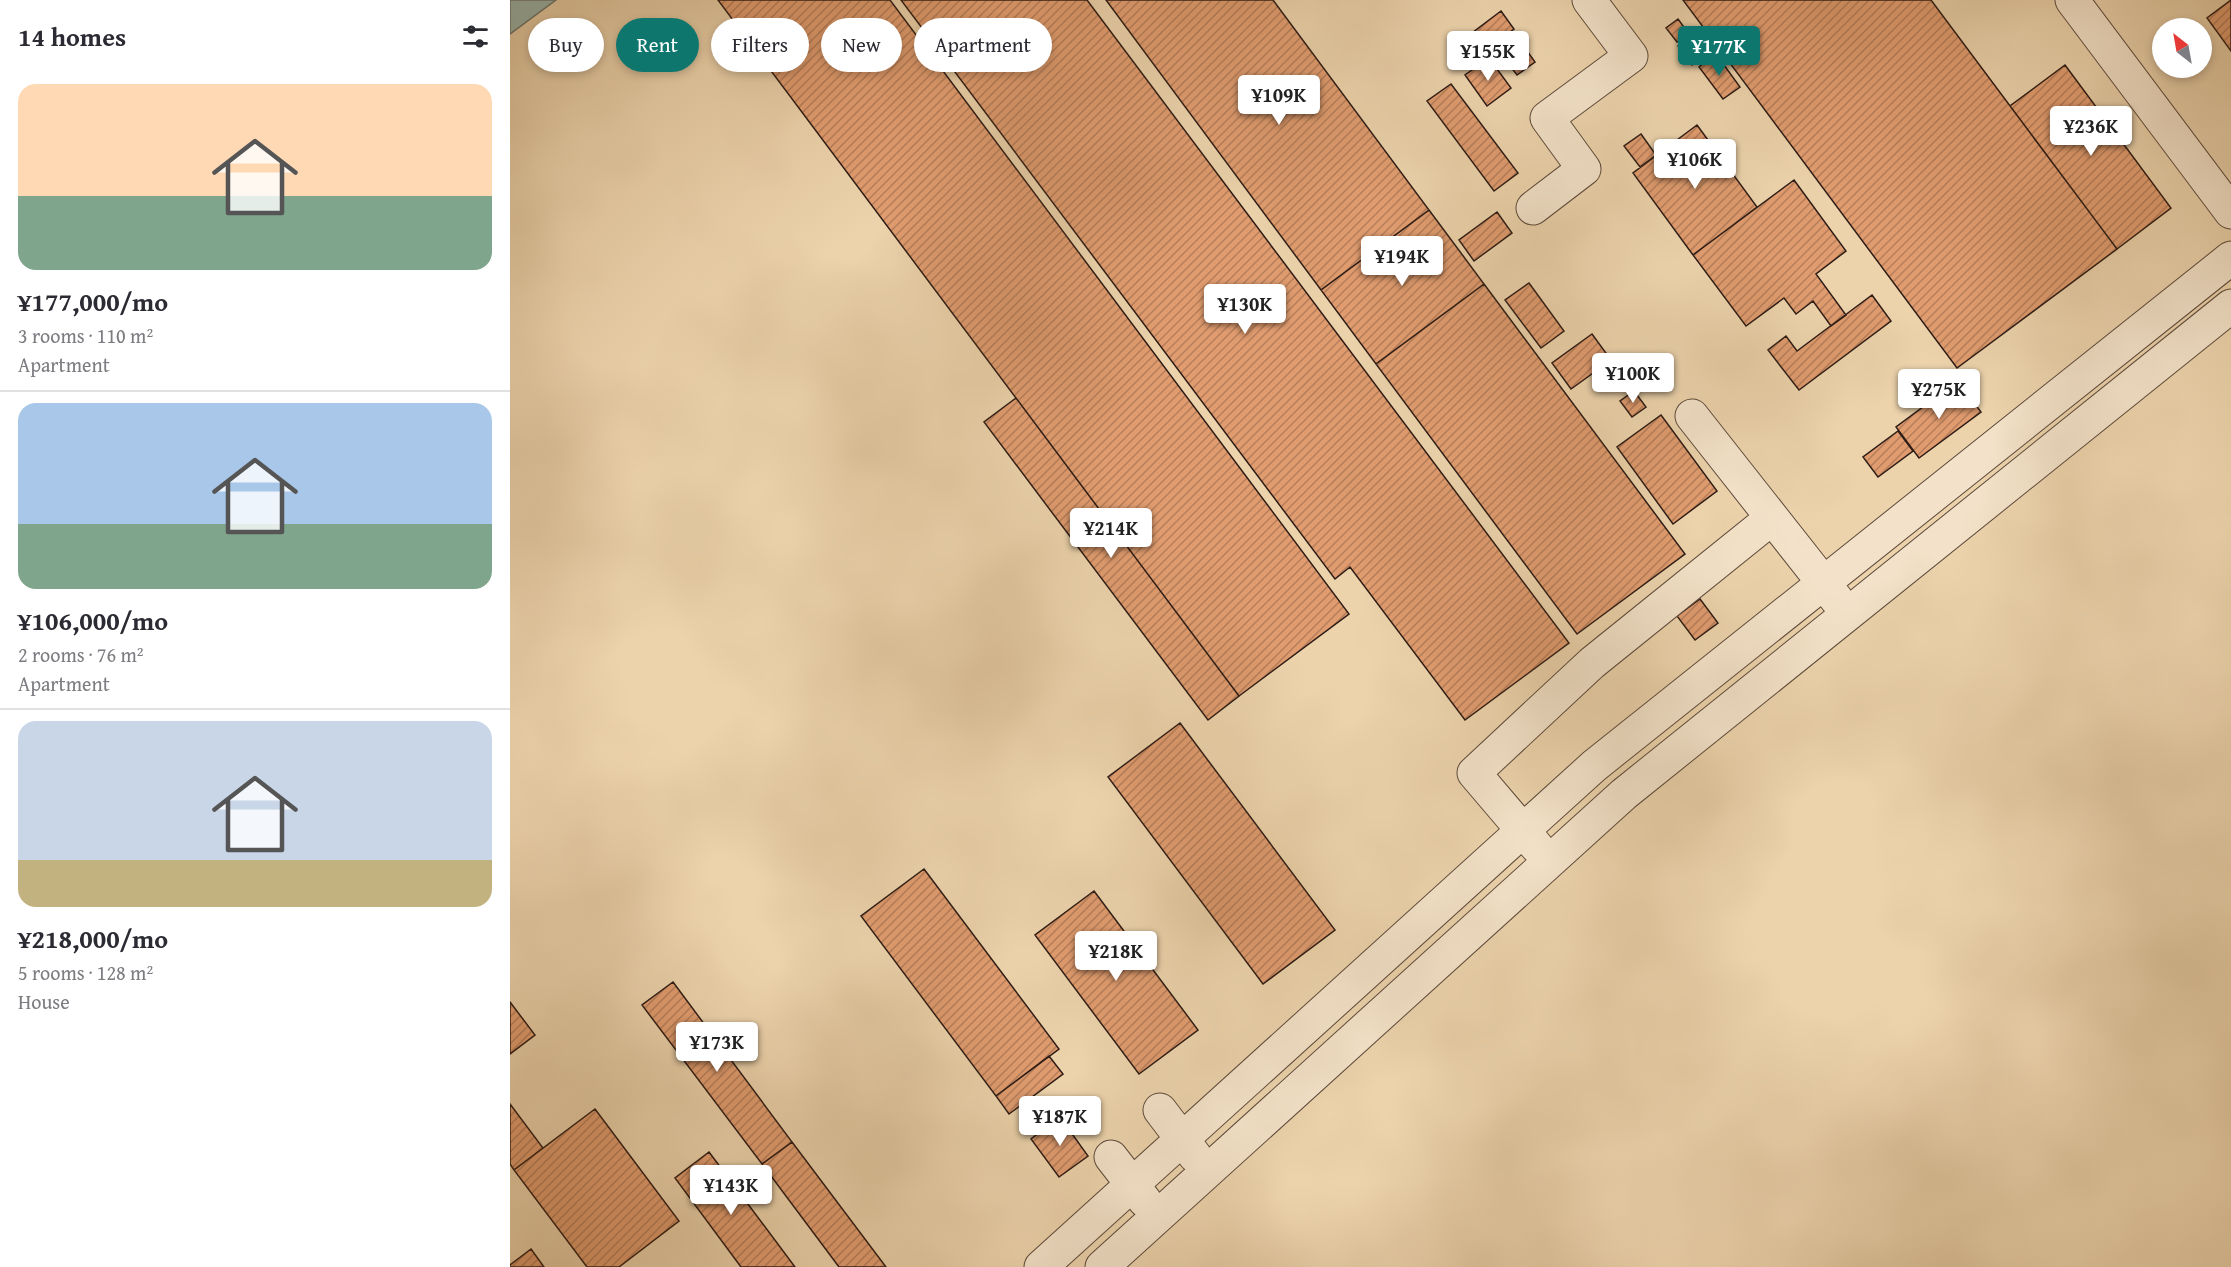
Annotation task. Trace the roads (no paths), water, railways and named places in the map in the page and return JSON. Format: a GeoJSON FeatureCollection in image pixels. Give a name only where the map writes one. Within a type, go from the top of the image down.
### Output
{"type":"FeatureCollection","features":[{"type":"Feature","properties":{"kind":"street"},"geometry":{"type":"LineString","coordinates":[[1533,208],[1584,170],[1546,118],[1631,56],[1589,0]]}},
{"type":"Feature","properties":{"kind":"street"},"geometry":{"type":"LineString","coordinates":[[2072,0],[2231,212]]}},
{"type":"Feature","properties":{"kind":"street"},"geometry":{"type":"LineString","coordinates":[[1041,1267],[1594,766],[2231,258]]}},
{"type":"Feature","properties":{"kind":"street"},"geometry":{"type":"LineString","coordinates":[[1102,1267],[1623,794],[2231,306]]}},
{"type":"Feature","properties":{"kind":"street"},"geometry":{"type":"LineString","coordinates":[[1692,416],[1847,614]]}},
{"type":"Feature","properties":{"kind":"street"},"geometry":{"type":"LineString","coordinates":[[1549,861],[1474,773],[1592,663],[1772,518]]}},
{"type":"Feature","properties":{"kind":"street"},"geometry":{"type":"LineString","coordinates":[[1160,1110],[1208,1171]]}},
{"type":"Feature","properties":{"kind":"street"},"geometry":{"type":"LineString","coordinates":[[1111,1157],[1158,1216]]}},
{"type":"Feature","properties":{"kind":"water"},"geometry":{"type":"Polygon","coordinates":[[[510,0],[556,0],[532,18],[528,18],[528,21],[510,34],[510,0]]]}}]}
